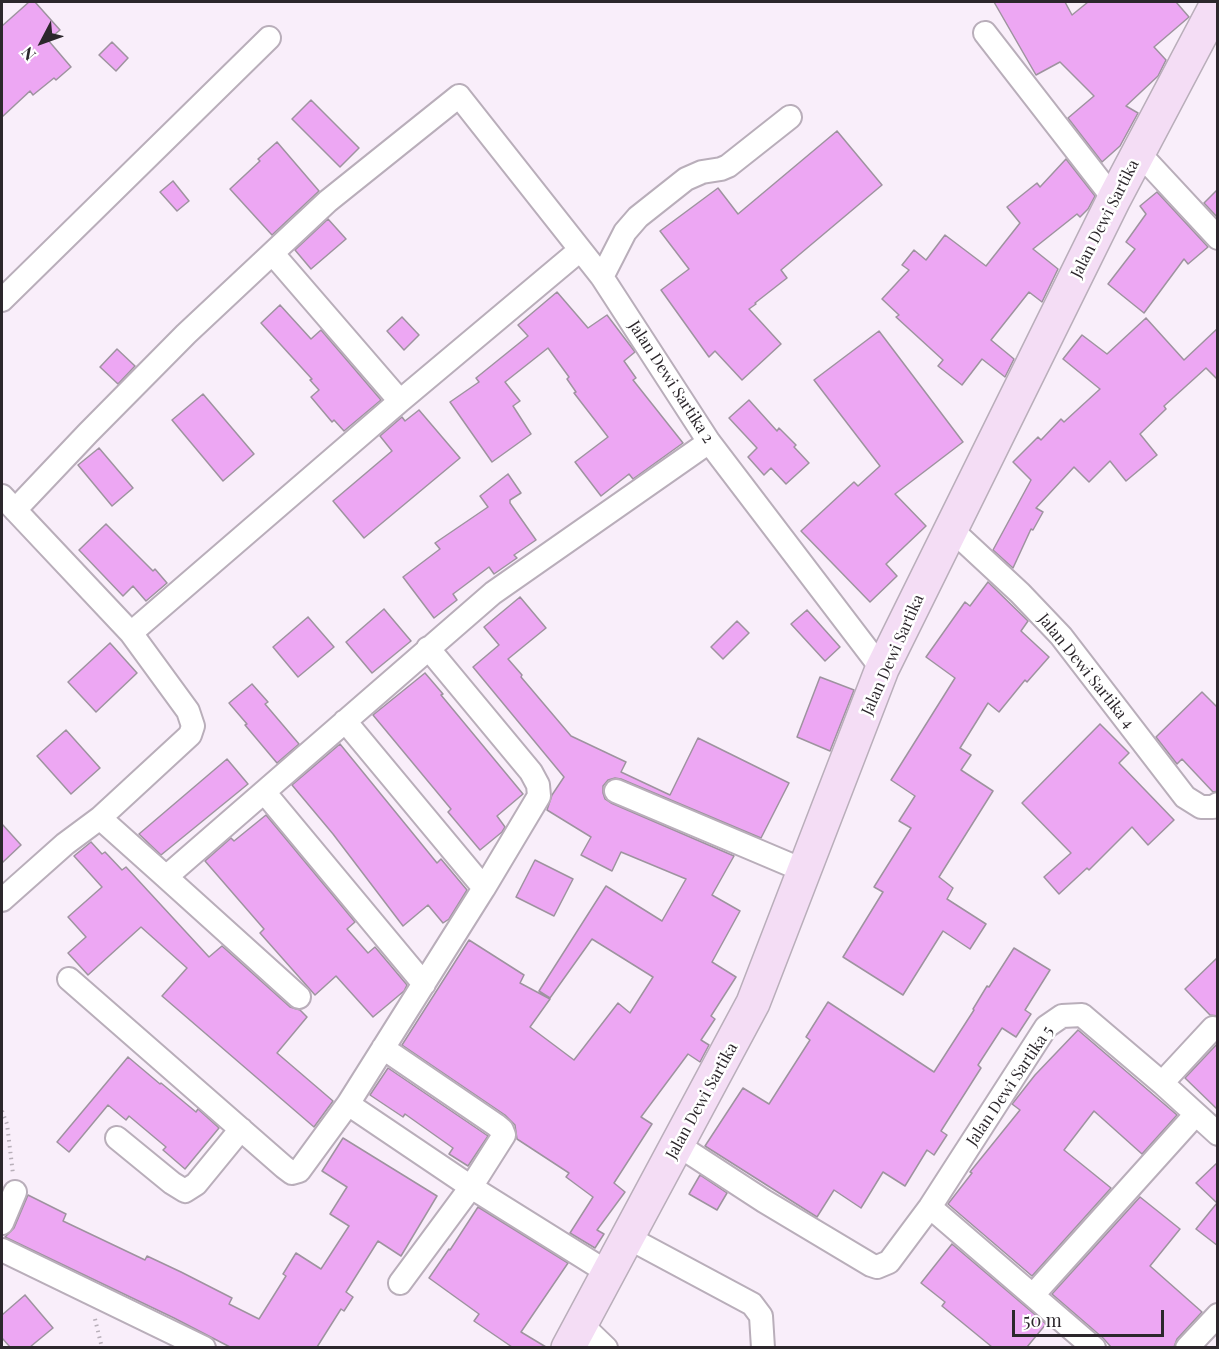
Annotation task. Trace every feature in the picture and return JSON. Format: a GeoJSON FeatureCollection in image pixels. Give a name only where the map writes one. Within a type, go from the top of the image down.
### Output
{"type":"FeatureCollection","features":[{"type":"Feature","properties":{"kind":"main road","name":"Jalan Dewi Sartika"},"geometry":{"type":"LineString","coordinates":[[574,1335],[753,1003],[882,669],[1114,199],[1218,2]]}},
{"type":"Feature","properties":{"kind":"street"},"geometry":{"type":"LineString","coordinates":[[985,33],[1114,199]]}},
{"type":"Feature","properties":{"kind":"street"},"geometry":{"type":"LineString","coordinates":[[2,300],[269,38]]}},
{"type":"Feature","properties":{"kind":"street","name":"Jalan Dewi Sartika 2"},"geometry":{"type":"LineString","coordinates":[[273,254],[328,201],[459,96],[602,277],[709,442],[882,669]]}},
{"type":"Feature","properties":{"kind":"street"},"geometry":{"type":"LineString","coordinates":[[602,277],[626,232],[638,217],[695,175],[728,166],[790,117]]}},
{"type":"Feature","properties":{"kind":"street"},"geometry":{"type":"LineString","coordinates":[[1138,153],[1218,238]]}},
{"type":"Feature","properties":{"kind":"street"},"geometry":{"type":"LineString","coordinates":[[130,633],[580,250]]}},
{"type":"Feature","properties":{"kind":"street"},"geometry":{"type":"LineString","coordinates":[[2,900],[66,844],[100,818],[190,735],[192,726],[190,716],[180,699],[130,633],[8,503],[88,433],[186,334],[273,254],[400,401]]}},
{"type":"Feature","properties":{"kind":"street"},"geometry":{"type":"LineString","coordinates":[[166,877],[265,793],[428,648],[514,576],[709,442]]}},
{"type":"Feature","properties":{"kind":"street","name":"Jalan Dewi Sartika 4"},"geometry":{"type":"LineString","coordinates":[[951,529],[1020,593],[1061,636],[1185,797],[1201,807],[1214,807],[1218,804]]}},
{"type":"Feature","properties":{"kind":"street"},"geometry":{"type":"LineString","coordinates":[[69,979],[284,1167],[295,1173],[348,1104],[484,888],[539,795],[538,785],[531,772],[428,648]]}},
{"type":"Feature","properties":{"kind":"street"},"geometry":{"type":"LineString","coordinates":[[345,721],[484,888]]}},
{"type":"Feature","properties":{"kind":"street"},"geometry":{"type":"LineString","coordinates":[[616,791],[805,871]]}},
{"type":"Feature","properties":{"kind":"street"},"geometry":{"type":"LineString","coordinates":[[265,793],[424,984]]}},
{"type":"Feature","properties":{"kind":"street"},"geometry":{"type":"LineString","coordinates":[[100,818],[299,997]]}},
{"type":"Feature","properties":{"kind":"street","name":"Jalan Dewi Sartika 5"},"geometry":{"type":"LineString","coordinates":[[678,1145],[764,1201],[878,1267],[889,1262],[930,1206],[999,1103],[1046,1027],[1062,1016],[1082,1015],[1218,1134]]}},
{"type":"Feature","properties":{"kind":"street"},"geometry":{"type":"LineString","coordinates":[[1162,1083],[1213,1028]]}},
{"type":"Feature","properties":{"kind":"street"},"geometry":{"type":"LineString","coordinates":[[383,1048],[502,1130],[504,1135],[471,1187],[400,1283]]}},
{"type":"Feature","properties":{"kind":"street"},"geometry":{"type":"LineString","coordinates":[[348,1104],[471,1187],[608,1272]]}},
{"type":"Feature","properties":{"kind":"street"},"geometry":{"type":"LineString","coordinates":[[1033,1295],[1196,1114]]}},
{"type":"Feature","properties":{"kind":"street"},"geometry":{"type":"LineString","coordinates":[[117,1138],[185,1191],[196,1184],[241,1129]]}},
{"type":"Feature","properties":{"kind":"street"},"geometry":{"type":"LineString","coordinates":[[2,1224],[15,1192]]}},
{"type":"Feature","properties":{"kind":"street"},"geometry":{"type":"LineString","coordinates":[[930,1206],[1094,1347]]}},
{"type":"Feature","properties":{"kind":"street"},"geometry":{"type":"LineString","coordinates":[[627,1238],[752,1304],[761,1316],[763,1347]]}},
{"type":"Feature","properties":{"kind":"street"},"geometry":{"type":"LineString","coordinates":[[2,1250],[204,1347]]}},
{"type":"Feature","properties":{"kind":"street"},"geometry":{"type":"LineString","coordinates":[[1186,1347],[1218,1315]]}},
{"type":"Feature","properties":{"kind":"street"},"geometry":{"type":"LineString","coordinates":[[574,1335],[606,1347]]}},
{"type":"Feature","properties":{"kind":"path"},"geometry":{"type":"LineString","coordinates":[[2,1111],[8,1124],[15,1192]]}},
{"type":"Feature","properties":{"kind":"building"},"geometry":{"type":"Polygon","coordinates":[[[29,2],[35,2],[60,30],[48,40],[71,67],[33,95],[30,91],[2,117],[2,26],[29,2]]]}},
{"type":"Feature","properties":{"kind":"building"},"geometry":{"type":"Polygon","coordinates":[[[994,2],[1065,2],[1072,15],[1088,2],[1176,2],[1189,17],[1154,47],[1166,60],[1158,76],[1126,106],[1138,113],[1120,146],[1102,162],[1068,118],[1094,96],[1060,62],[1036,75],[994,2]]]}},
{"type":"Feature","properties":{"kind":"building"},"geometry":{"type":"Polygon","coordinates":[[[112,42],[128,58],[116,71],[99,55],[112,42]]]}},
{"type":"Feature","properties":{"kind":"building"},"geometry":{"type":"Polygon","coordinates":[[[311,100],[359,148],[340,167],[292,119],[311,100]]]}},
{"type":"Feature","properties":{"kind":"building"},"geometry":{"type":"Polygon","coordinates":[[[837,131],[882,185],[781,270],[787,278],[749,309],[781,344],[742,380],[715,351],[709,357],[661,290],[689,269],[660,231],[718,188],[738,214],[837,131]]]}},
{"type":"Feature","properties":{"kind":"building"},"geometry":{"type":"Polygon","coordinates":[[[277,142],[319,191],[272,235],[230,189],[277,142]]]}},
{"type":"Feature","properties":{"kind":"building"},"geometry":{"type":"Polygon","coordinates":[[[1066,159],[1095,196],[1088,209],[1080,217],[1077,214],[1033,249],[1058,269],[1042,302],[1029,292],[991,340],[1014,359],[1005,377],[982,359],[962,385],[938,366],[943,360],[896,317],[899,315],[882,299],[909,270],[902,265],[914,250],[926,260],[945,235],[986,266],[1020,223],[1007,207],[1037,183],[1040,187],[1066,159]]]}},
{"type":"Feature","properties":{"kind":"building"},"geometry":{"type":"Polygon","coordinates":[[[173,181],[189,201],[177,211],[160,192],[173,181]]]}},
{"type":"Feature","properties":{"kind":"building"},"geometry":{"type":"Polygon","coordinates":[[[1218,189],[1218,218],[1204,203],[1218,189]]]}},
{"type":"Feature","properties":{"kind":"building"},"geometry":{"type":"Polygon","coordinates":[[[1157,192],[1208,247],[1188,264],[1184,259],[1144,313],[1108,284],[1135,249],[1126,242],[1146,214],[1140,206],[1157,192]]]}},
{"type":"Feature","properties":{"kind":"building"},"geometry":{"type":"Polygon","coordinates":[[[328,219],[346,239],[311,269],[295,250],[328,219]]]}},
{"type":"Feature","properties":{"kind":"building"},"geometry":{"type":"Polygon","coordinates":[[[557,292],[588,328],[607,315],[635,352],[624,361],[636,378],[633,380],[683,443],[633,479],[629,474],[601,496],[575,462],[608,437],[574,393],[576,392],[567,379],[569,377],[548,348],[505,382],[520,401],[513,406],[531,434],[492,462],[450,402],[479,382],[476,378],[528,336],[518,325],[557,292]]]}},
{"type":"Feature","properties":{"kind":"building"},"geometry":{"type":"Polygon","coordinates":[[[280,305],[311,339],[321,330],[381,400],[344,431],[334,420],[332,422],[311,397],[319,390],[310,380],[312,379],[261,323],[280,305]]]}},
{"type":"Feature","properties":{"kind":"building"},"geometry":{"type":"Polygon","coordinates":[[[402,317],[419,335],[404,350],[387,331],[402,317]]]}},
{"type":"Feature","properties":{"kind":"building"},"geometry":{"type":"Polygon","coordinates":[[[1146,318],[1184,360],[1218,328],[1218,380],[1206,368],[1164,406],[1166,409],[1140,434],[1157,455],[1126,481],[1110,461],[1089,482],[1074,467],[1036,508],[1043,512],[1033,530],[1031,529],[1013,568],[993,550],[1031,480],[1013,462],[1038,437],[1041,440],[1061,419],[1064,422],[1100,389],[1063,359],[1082,335],[1107,354],[1146,318]]]}},
{"type":"Feature","properties":{"kind":"building"},"geometry":{"type":"Polygon","coordinates":[[[879,331],[963,442],[895,494],[926,526],[886,564],[897,576],[870,602],[801,531],[854,482],[858,486],[880,466],[814,380],[879,331]]]}},
{"type":"Feature","properties":{"kind":"building"},"geometry":{"type":"Polygon","coordinates":[[[117,349],[135,366],[118,384],[100,367],[117,349]]]}},
{"type":"Feature","properties":{"kind":"building"},"geometry":{"type":"Polygon","coordinates":[[[203,394],[254,454],[223,481],[172,420],[203,394]]]}},
{"type":"Feature","properties":{"kind":"building"},"geometry":{"type":"Polygon","coordinates":[[[749,400],[777,431],[779,428],[796,445],[794,447],[809,463],[786,484],[771,468],[764,475],[748,457],[757,448],[729,418],[749,400]]]}},
{"type":"Feature","properties":{"kind":"building"},"geometry":{"type":"Polygon","coordinates":[[[419,410],[460,458],[364,538],[333,501],[392,451],[380,436],[402,417],[405,421],[419,410]]]}},
{"type":"Feature","properties":{"kind":"building"},"geometry":{"type":"Polygon","coordinates":[[[99,448],[133,488],[112,506],[78,465],[99,448]]]}},
{"type":"Feature","properties":{"kind":"building"},"geometry":{"type":"Polygon","coordinates":[[[508,474],[521,493],[510,500],[510,503],[536,540],[514,555],[517,558],[494,574],[489,567],[453,594],[457,600],[434,618],[403,577],[440,549],[435,543],[488,507],[480,496],[508,474]]]}},
{"type":"Feature","properties":{"kind":"building"},"geometry":{"type":"Polygon","coordinates":[[[106,524],[167,583],[146,601],[133,586],[123,596],[79,550],[106,524]]]}},
{"type":"Feature","properties":{"kind":"building"},"geometry":{"type":"Polygon","coordinates":[[[988,582],[1028,621],[1021,631],[1049,657],[1027,682],[1025,680],[999,712],[988,703],[960,748],[971,755],[961,770],[993,791],[939,877],[953,888],[947,899],[986,924],[970,949],[943,931],[903,995],[843,957],[883,892],[874,887],[911,828],[899,821],[915,796],[891,780],[955,678],[926,657],[965,602],[970,606],[988,582]]]}},
{"type":"Feature","properties":{"kind":"building"},"geometry":{"type":"Polygon","coordinates":[[[520,597],[546,628],[508,659],[571,736],[626,762],[621,772],[670,795],[698,738],[789,783],[761,838],[621,779],[608,780],[603,786],[605,799],[611,803],[734,856],[712,895],[740,911],[712,962],[736,977],[711,1016],[715,1019],[701,1040],[709,1045],[700,1062],[688,1054],[641,1117],[652,1124],[614,1183],[625,1192],[597,1230],[604,1234],[595,1248],[570,1233],[593,1197],[566,1177],[569,1173],[517,1139],[515,1125],[505,1115],[402,1045],[469,940],[524,975],[520,983],[550,999],[530,1027],[574,1060],[618,1003],[630,1013],[653,977],[592,939],[550,998],[539,991],[606,886],[662,921],[686,879],[621,852],[612,871],[581,855],[591,837],[547,810],[552,795],[564,777],[473,667],[499,645],[484,627],[520,597]]]}},
{"type":"Feature","properties":{"kind":"building"},"geometry":{"type":"Polygon","coordinates":[[[384,609],[411,641],[372,673],[346,642],[384,609]]]}},
{"type":"Feature","properties":{"kind":"building"},"geometry":{"type":"Polygon","coordinates":[[[807,610],[840,647],[825,661],[791,624],[807,610]]]}},
{"type":"Feature","properties":{"kind":"building"},"geometry":{"type":"Polygon","coordinates":[[[308,617],[334,647],[298,677],[273,647],[308,617]]]}},
{"type":"Feature","properties":{"kind":"building"},"geometry":{"type":"Polygon","coordinates":[[[737,621],[749,633],[723,659],[711,647],[737,621]]]}},
{"type":"Feature","properties":{"kind":"building"},"geometry":{"type":"Polygon","coordinates":[[[110,643],[137,673],[96,712],[68,682],[110,643]]]}},
{"type":"Feature","properties":{"kind":"building"},"geometry":{"type":"Polygon","coordinates":[[[425,673],[523,794],[497,816],[505,827],[480,850],[448,812],[451,809],[373,715],[425,673]]]}},
{"type":"Feature","properties":{"kind":"building"},"geometry":{"type":"Polygon","coordinates":[[[820,677],[854,690],[830,751],[797,737],[820,677]]]}},
{"type":"Feature","properties":{"kind":"building"},"geometry":{"type":"Polygon","coordinates":[[[252,684],[268,702],[265,704],[299,744],[277,763],[229,703],[252,684]]]}},
{"type":"Feature","properties":{"kind":"building"},"geometry":{"type":"Polygon","coordinates":[[[1202,692],[1218,708],[1218,791],[1213,792],[1182,759],[1177,764],[1156,737],[1202,692]]]}},
{"type":"Feature","properties":{"kind":"building"},"geometry":{"type":"Polygon","coordinates":[[[1100,724],[1129,753],[1119,763],[1174,820],[1148,845],[1132,827],[1089,870],[1087,868],[1059,894],[1044,877],[1071,853],[1022,803],[1100,724]]]}},
{"type":"Feature","properties":{"kind":"building"},"geometry":{"type":"Polygon","coordinates":[[[66,730],[100,768],[71,794],[37,756],[66,730]]]}},
{"type":"Feature","properties":{"kind":"building"},"geometry":{"type":"Polygon","coordinates":[[[340,744],[437,863],[441,859],[467,890],[449,919],[443,923],[428,905],[403,926],[333,834],[292,785],[340,744]]]}},
{"type":"Feature","properties":{"kind":"building"},"geometry":{"type":"Polygon","coordinates":[[[227,759],[248,784],[161,855],[139,834],[227,759]]]}},
{"type":"Feature","properties":{"kind":"building"},"geometry":{"type":"Polygon","coordinates":[[[266,815],[355,922],[347,929],[368,953],[375,947],[407,985],[404,991],[373,1017],[336,976],[315,995],[260,933],[264,929],[205,861],[231,838],[234,841],[266,815]]]}},
{"type":"Feature","properties":{"kind":"building"},"geometry":{"type":"Polygon","coordinates":[[[2,824],[21,845],[2,863],[2,824]]]}},
{"type":"Feature","properties":{"kind":"building"},"geometry":{"type":"Polygon","coordinates":[[[91,842],[102,854],[105,852],[122,870],[126,867],[209,957],[222,946],[290,1007],[300,1010],[307,1017],[277,1053],[333,1101],[314,1127],[162,996],[187,968],[141,927],[88,975],[68,953],[86,937],[68,917],[102,887],[74,856],[91,842]]]}},
{"type":"Feature","properties":{"kind":"building"},"geometry":{"type":"Polygon","coordinates":[[[535,860],[573,879],[554,916],[516,897],[535,860]]]}},
{"type":"Feature","properties":{"kind":"building"},"geometry":{"type":"Polygon","coordinates":[[[1014,948],[1050,970],[1025,1010],[1031,1014],[1016,1037],[1002,1028],[978,1065],[981,1068],[941,1131],[947,1135],[934,1155],[927,1150],[905,1186],[883,1172],[861,1208],[834,1190],[817,1217],[705,1146],[743,1088],[769,1104],[810,1040],[806,1037],[828,1002],[934,1072],[987,986],[989,987],[1014,948]]]}},
{"type":"Feature","properties":{"kind":"building"},"geometry":{"type":"Polygon","coordinates":[[[1218,957],[1218,1016],[1210,1015],[1185,989],[1218,957]]]}},
{"type":"Feature","properties":{"kind":"building"},"geometry":{"type":"Polygon","coordinates":[[[1078,1030],[1177,1115],[1142,1154],[1094,1111],[1064,1150],[1111,1188],[1032,1276],[948,1204],[972,1173],[970,1172],[1020,1110],[1012,1104],[1035,1075],[1078,1030]]]}},
{"type":"Feature","properties":{"kind":"building"},"geometry":{"type":"Polygon","coordinates":[[[1218,1043],[1218,1110],[1185,1078],[1218,1043]]]}},
{"type":"Feature","properties":{"kind":"building"},"geometry":{"type":"Polygon","coordinates":[[[128,1057],[196,1112],[198,1109],[219,1128],[185,1169],[163,1150],[166,1147],[129,1116],[126,1120],[108,1105],[69,1152],[57,1142],[128,1057]]]}},
{"type":"Feature","properties":{"kind":"building"},"geometry":{"type":"Polygon","coordinates":[[[388,1068],[488,1136],[468,1166],[449,1154],[453,1148],[405,1114],[403,1117],[370,1095],[388,1068]]]}},
{"type":"Feature","properties":{"kind":"building"},"geometry":{"type":"Polygon","coordinates":[[[343,1138],[437,1196],[401,1256],[378,1241],[346,1292],[353,1297],[344,1311],[341,1309],[317,1347],[230,1347],[5,1237],[14,1228],[28,1195],[66,1214],[63,1221],[145,1260],[147,1256],[181,1272],[232,1298],[229,1304],[259,1319],[286,1276],[283,1274],[296,1253],[321,1269],[349,1226],[330,1214],[347,1187],[322,1171],[343,1138]]]}},
{"type":"Feature","properties":{"kind":"building"},"geometry":{"type":"Polygon","coordinates":[[[1218,1162],[1218,1246],[1196,1229],[1217,1203],[1196,1183],[1218,1162]]]}},
{"type":"Feature","properties":{"kind":"building"},"geometry":{"type":"Polygon","coordinates":[[[700,1175],[727,1193],[717,1210],[689,1194],[700,1175]]]}},
{"type":"Feature","properties":{"kind":"building"},"geometry":{"type":"Polygon","coordinates":[[[1140,1197],[1180,1229],[1150,1266],[1202,1312],[1177,1339],[1174,1347],[1111,1347],[1052,1294],[1140,1197]]]}},
{"type":"Feature","properties":{"kind":"building"},"geometry":{"type":"Polygon","coordinates":[[[478,1207],[568,1263],[521,1332],[546,1347],[512,1347],[474,1321],[479,1314],[429,1278],[478,1207]]]}},
{"type":"Feature","properties":{"kind":"building"},"geometry":{"type":"Polygon","coordinates":[[[952,1244],[1046,1324],[1027,1347],[992,1347],[942,1306],[945,1302],[921,1283],[952,1244]]]}},
{"type":"Feature","properties":{"kind":"building"},"geometry":{"type":"Polygon","coordinates":[[[25,1295],[53,1328],[30,1347],[10,1347],[2,1338],[2,1315],[25,1295]]]}}]}
